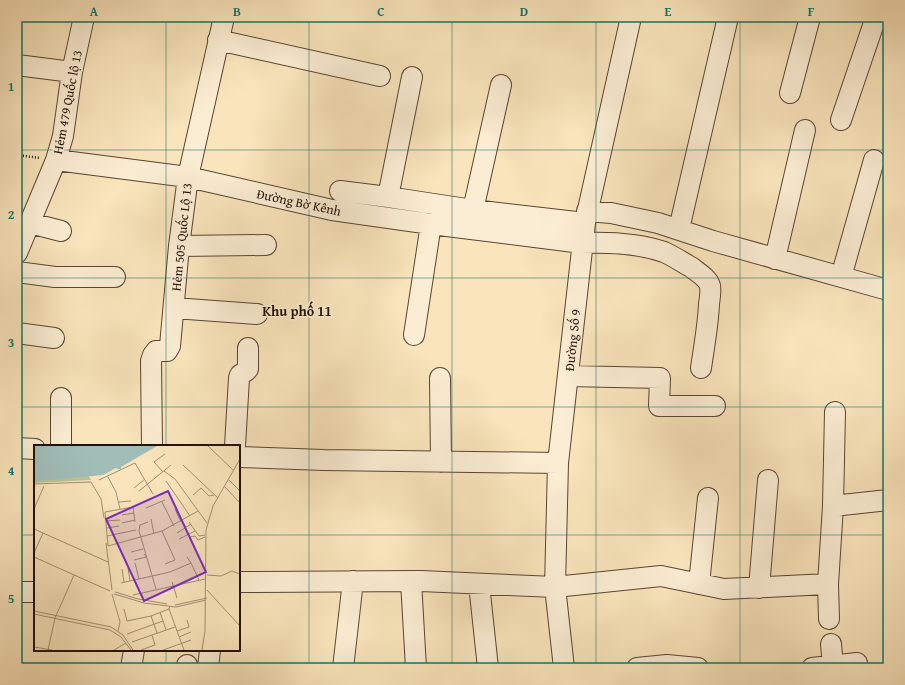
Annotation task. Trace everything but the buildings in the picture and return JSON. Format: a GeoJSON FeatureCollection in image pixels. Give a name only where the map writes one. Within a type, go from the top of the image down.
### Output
{"type":"FeatureCollection","features":[{"type":"Feature","properties":{"kind":"street","name":"Hẻm 479 Quốc lộ 13"},"geometry":{"type":"LineString","coordinates":[[17,253],[56,160],[63,136],[72,72],[84,17]]}},
{"type":"Feature","properties":{"kind":"street","name":"Hẻm 505 Quốc Lộ 13"},"geometry":{"type":"LineString","coordinates":[[152,445],[152,355],[156,351],[167,351],[169,349],[179,246],[188,177],[224,17]]}},
{"type":"Feature","properties":{"kind":"street","name":"Đường Số 9"},"geometry":{"type":"LineString","coordinates":[[564,668],[556,587],[558,463],[586,217],[631,17]]}},
{"type":"Feature","properties":{"kind":"street"},"geometry":{"type":"LineString","coordinates":[[679,229],[728,17]]}},
{"type":"Feature","properties":{"kind":"street"},"geometry":{"type":"LineString","coordinates":[[790,93],[810,17]]}},
{"type":"Feature","properties":{"kind":"street"},"geometry":{"type":"LineString","coordinates":[[841,120],[876,17]]}},
{"type":"Feature","properties":{"kind":"street"},"geometry":{"type":"LineString","coordinates":[[218,40],[380,76]]}},
{"type":"Feature","properties":{"kind":"street","name":"Hẻm 479 Quốc lộ 13"},"geometry":{"type":"LineString","coordinates":[[17,65],[72,72]]}},
{"type":"Feature","properties":{"kind":"street"},"geometry":{"type":"LineString","coordinates":[[388,196],[412,77]]}},
{"type":"Feature","properties":{"kind":"street"},"geometry":{"type":"LineString","coordinates":[[473,210],[501,85]]}},
{"type":"Feature","properties":{"kind":"street"},"geometry":{"type":"LineString","coordinates":[[768,256],[805,130]]}},
{"type":"Feature","properties":{"kind":"street","name":"Đường Bờ Kênh"},"geometry":{"type":"LineString","coordinates":[[56,160],[188,177],[332,210],[582,243],[601,242],[654,249],[666,253],[699,273],[710,284],[709,316],[702,368]]}},
{"type":"Feature","properties":{"kind":"street"},"geometry":{"type":"LineString","coordinates":[[841,276],[874,160]]}},
{"type":"Feature","properties":{"kind":"street"},"geometry":{"type":"LineString","coordinates":[[340,191],[388,196],[473,210],[586,217],[618,214],[679,229],[713,241],[888,290]]}},
{"type":"Feature","properties":{"kind":"street"},"geometry":{"type":"LineString","coordinates":[[30,223],[61,231]]}},
{"type":"Feature","properties":{"kind":"street"},"geometry":{"type":"LineString","coordinates":[[414,335],[431,224]]}},
{"type":"Feature","properties":{"kind":"street"},"geometry":{"type":"LineString","coordinates":[[179,246],[266,245]]}},
{"type":"Feature","properties":{"kind":"street"},"geometry":{"type":"LineString","coordinates":[[17,272],[55,277],[115,277]]}},
{"type":"Feature","properties":{"kind":"street"},"geometry":{"type":"LineString","coordinates":[[174,308],[257,314]]}},
{"type":"Feature","properties":{"kind":"street"},"geometry":{"type":"LineString","coordinates":[[17,334],[54,338]]}},
{"type":"Feature","properties":{"kind":"street"},"geometry":{"type":"LineString","coordinates":[[235,445],[239,378],[240,374],[248,369],[248,348]]}},
{"type":"Feature","properties":{"kind":"street"},"geometry":{"type":"LineString","coordinates":[[568,376],[660,378],[659,406],[714,406]]}},
{"type":"Feature","properties":{"kind":"street"},"geometry":{"type":"LineString","coordinates":[[440,378],[441,462]]}},
{"type":"Feature","properties":{"kind":"street"},"geometry":{"type":"LineString","coordinates":[[61,398],[61,445]]}},
{"type":"Feature","properties":{"kind":"street"},"geometry":{"type":"LineString","coordinates":[[830,619],[828,584],[833,506],[836,412]]}},
{"type":"Feature","properties":{"kind":"street"},"geometry":{"type":"LineString","coordinates":[[17,448],[34,449]]}},
{"type":"Feature","properties":{"kind":"street"},"geometry":{"type":"LineString","coordinates":[[240,457],[324,460],[558,463]]}},
{"type":"Feature","properties":{"kind":"street"},"geometry":{"type":"LineString","coordinates":[[759,588],[768,480]]}},
{"type":"Feature","properties":{"kind":"street"},"geometry":{"type":"LineString","coordinates":[[699,584],[708,498]]}},
{"type":"Feature","properties":{"kind":"street"},"geometry":{"type":"LineString","coordinates":[[833,506],[888,500]]}},
{"type":"Feature","properties":{"kind":"street"},"geometry":{"type":"LineString","coordinates":[[240,582],[353,581],[556,587],[661,576],[724,589],[828,584]]}},
{"type":"Feature","properties":{"kind":"street"},"geometry":{"type":"LineString","coordinates":[[343,668],[353,581]]}},
{"type":"Feature","properties":{"kind":"street"},"geometry":{"type":"LineString","coordinates":[[411,582],[416,668]]}},
{"type":"Feature","properties":{"kind":"street"},"geometry":{"type":"LineString","coordinates":[[479,584],[488,668]]}},
{"type":"Feature","properties":{"kind":"street"},"geometry":{"type":"LineString","coordinates":[[17,592],[34,592]]}},
{"type":"Feature","properties":{"kind":"street"},"geometry":{"type":"LineString","coordinates":[[831,644],[833,666]]}},
{"type":"Feature","properties":{"kind":"street"},"geometry":{"type":"LineString","coordinates":[[131,668],[134,651]]}},
{"type":"Feature","properties":{"kind":"street"},"geometry":{"type":"LineString","coordinates":[[208,668],[210,651]]}},
{"type":"Feature","properties":{"kind":"street"},"geometry":{"type":"LineString","coordinates":[[812,668],[858,662]]}},
{"type":"Feature","properties":{"kind":"street"},"geometry":{"type":"LineString","coordinates":[[637,668],[667,665],[698,668]]}},
{"type":"Feature","properties":{"kind":"path"},"geometry":{"type":"LineString","coordinates":[[17,155],[56,160]]}},
{"type":"Feature","properties":{"kind":"district","name":"Khu phố 11"},"geometry":{"type":"Point","coordinates":[297,311]}}]}
